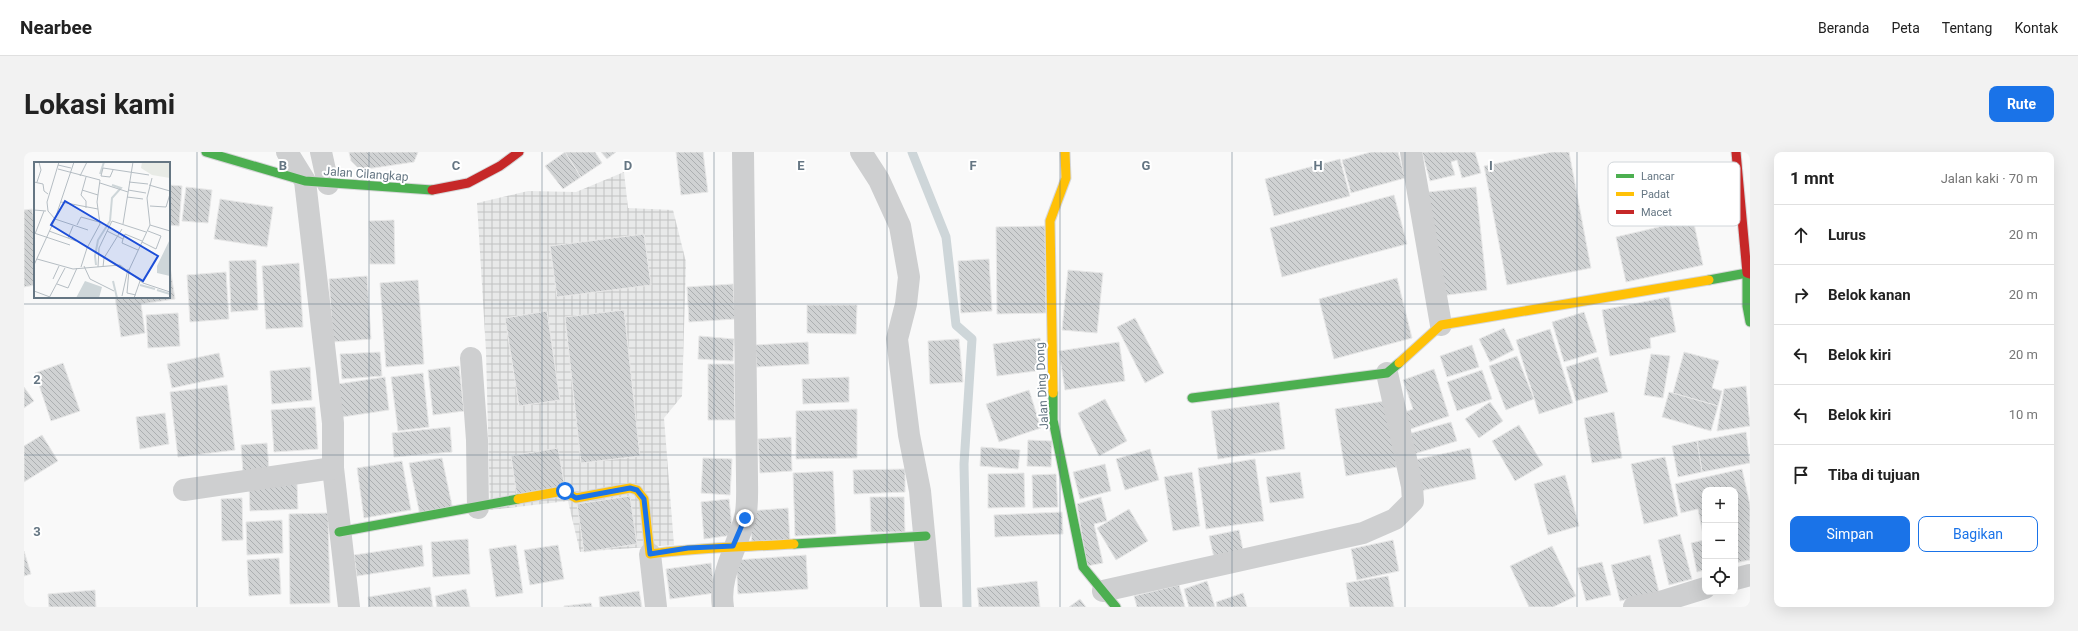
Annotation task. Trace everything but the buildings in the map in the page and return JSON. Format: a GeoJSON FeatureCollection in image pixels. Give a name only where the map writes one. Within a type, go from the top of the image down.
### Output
{"type":"FeatureCollection","features":[{"type":"Feature","properties":{"kind":"street","name":"Jalan Cilangkap"},"geometry":{"type":"LineString","coordinates":[[206,152],[305,181],[328,184],[431,190],[468,183],[500,166],[519,152]]}},
{"type":"Feature","properties":{"kind":"street"},"geometry":{"type":"LineString","coordinates":[[287,152],[305,181],[333,423],[333,468],[339,532],[349,607]]}},
{"type":"Feature","properties":{"kind":"street"},"geometry":{"type":"LineString","coordinates":[[321,152],[328,184]]}},
{"type":"Feature","properties":{"kind":"street"},"geometry":{"type":"LineString","coordinates":[[723,607],[721,596],[733,546],[745,518],[747,478],[743,152]]}},
{"type":"Feature","properties":{"kind":"street"},"geometry":{"type":"LineString","coordinates":[[861,152],[879,180],[900,226],[909,277],[906,304],[896,339],[909,436],[920,491],[926,536],[931,607]]}},
{"type":"Feature","properties":{"kind":"street","name":"Jalan Ding Dong"},"geometry":{"type":"LineString","coordinates":[[1065,152],[1066,178],[1050,221],[1054,420],[1083,567],[1110,599]]}},
{"type":"Feature","properties":{"kind":"street"},"geometry":{"type":"LineString","coordinates":[[1412,152],[1441,325]]}},
{"type":"Feature","properties":{"kind":"street"},"geometry":{"type":"LineString","coordinates":[[1736,152],[1737,162]]}},
{"type":"Feature","properties":{"kind":"street"},"geometry":{"type":"LineString","coordinates":[[1740,189],[1749,273],[1748,306],[1750,322]]}},
{"type":"Feature","properties":{"kind":"street"},"geometry":{"type":"LineString","coordinates":[[1192,398],[1387,373],[1441,325],[1749,273]]}},
{"type":"Feature","properties":{"kind":"street"},"geometry":{"type":"LineString","coordinates":[[471,358],[477,440],[478,508]]}},
{"type":"Feature","properties":{"kind":"street"},"geometry":{"type":"LineString","coordinates":[[1110,599],[1363,532],[1395,518],[1413,501],[1412,486],[1387,373]]}},
{"type":"Feature","properties":{"kind":"street"},"geometry":{"type":"LineString","coordinates":[[184,490],[333,468]]}},
{"type":"Feature","properties":{"kind":"street"},"geometry":{"type":"LineString","coordinates":[[339,532],[478,508],[563,491],[576,498],[630,488],[637,490],[644,499],[656,607]]}},
{"type":"Feature","properties":{"kind":"street"},"geometry":{"type":"LineString","coordinates":[[650,554],[688,548],[926,536]]}},
{"type":"Feature","properties":{"kind":"street"},"geometry":{"type":"LineString","coordinates":[[1738,578],[1750,575]]}},
{"type":"Feature","properties":{"kind":"street"},"geometry":{"type":"LineString","coordinates":[[1634,607],[1660,602],[1702,589]]}},
{"type":"Feature","properties":{"kind":"shaded area"},"geometry":{"type":"Polygon","coordinates":[[[624,172],[628,208],[673,210],[686,262],[682,396],[664,418],[674,545],[580,552],[568,501],[490,510],[486,351],[477,203],[528,191],[576,192],[624,172]]]}},
{"type":"Feature","properties":{"kind":"waterway"},"geometry":{"type":"LineString","coordinates":[[912,152],[946,237],[956,325],[972,339],[964,464],[967,607]]}},
{"type":"Feature","properties":{"kind":"traffic: fast"},"geometry":{"type":"LineString","coordinates":[[206,152],[305,181],[432,190]]}},
{"type":"Feature","properties":{"kind":"traffic: fast"},"geometry":{"type":"LineString","coordinates":[[1709,280],[1747,273],[1747,306],[1750,322]]}},
{"type":"Feature","properties":{"kind":"traffic: fast"},"geometry":{"type":"LineString","coordinates":[[1192,398],[1387,373],[1399,363]]}},
{"type":"Feature","properties":{"kind":"traffic: fast"},"geometry":{"type":"LineString","coordinates":[[1053,393],[1053,420],[1083,567],[1116,607]]}},
{"type":"Feature","properties":{"kind":"traffic: fast"},"geometry":{"type":"LineString","coordinates":[[339,532],[518,499]]}},
{"type":"Feature","properties":{"kind":"traffic: fast"},"geometry":{"type":"LineString","coordinates":[[794,544],[926,536]]}},
{"type":"Feature","properties":{"kind":"traffic: slow"},"geometry":{"type":"LineString","coordinates":[[1053,393],[1050,221],[1066,178],[1065,152]]}},
{"type":"Feature","properties":{"kind":"traffic: slow"},"geometry":{"type":"LineString","coordinates":[[1399,363],[1441,325],[1709,280]]}},
{"type":"Feature","properties":{"kind":"traffic: slow"},"geometry":{"type":"LineString","coordinates":[[518,499],[563,491],[576,498],[630,488],[637,490],[644,499],[650,554],[704,549],[794,544]]}},
{"type":"Feature","properties":{"kind":"traffic: jam"},"geometry":{"type":"LineString","coordinates":[[432,190],[468,183],[500,166],[519,152]]}},
{"type":"Feature","properties":{"kind":"traffic: jam"},"geometry":{"type":"LineString","coordinates":[[1736,152],[1737,162]]}},
{"type":"Feature","properties":{"kind":"traffic: jam"},"geometry":{"type":"LineString","coordinates":[[1740,196],[1747,273],[1750,274]]}},
{"type":"Feature","properties":{"kind":"route"},"geometry":{"type":"LineString","coordinates":[[565,491],[576,498],[630,488],[637,490],[641,493],[644,499],[650,554],[688,548],[707,549],[733,546],[745,518]]}}]}
